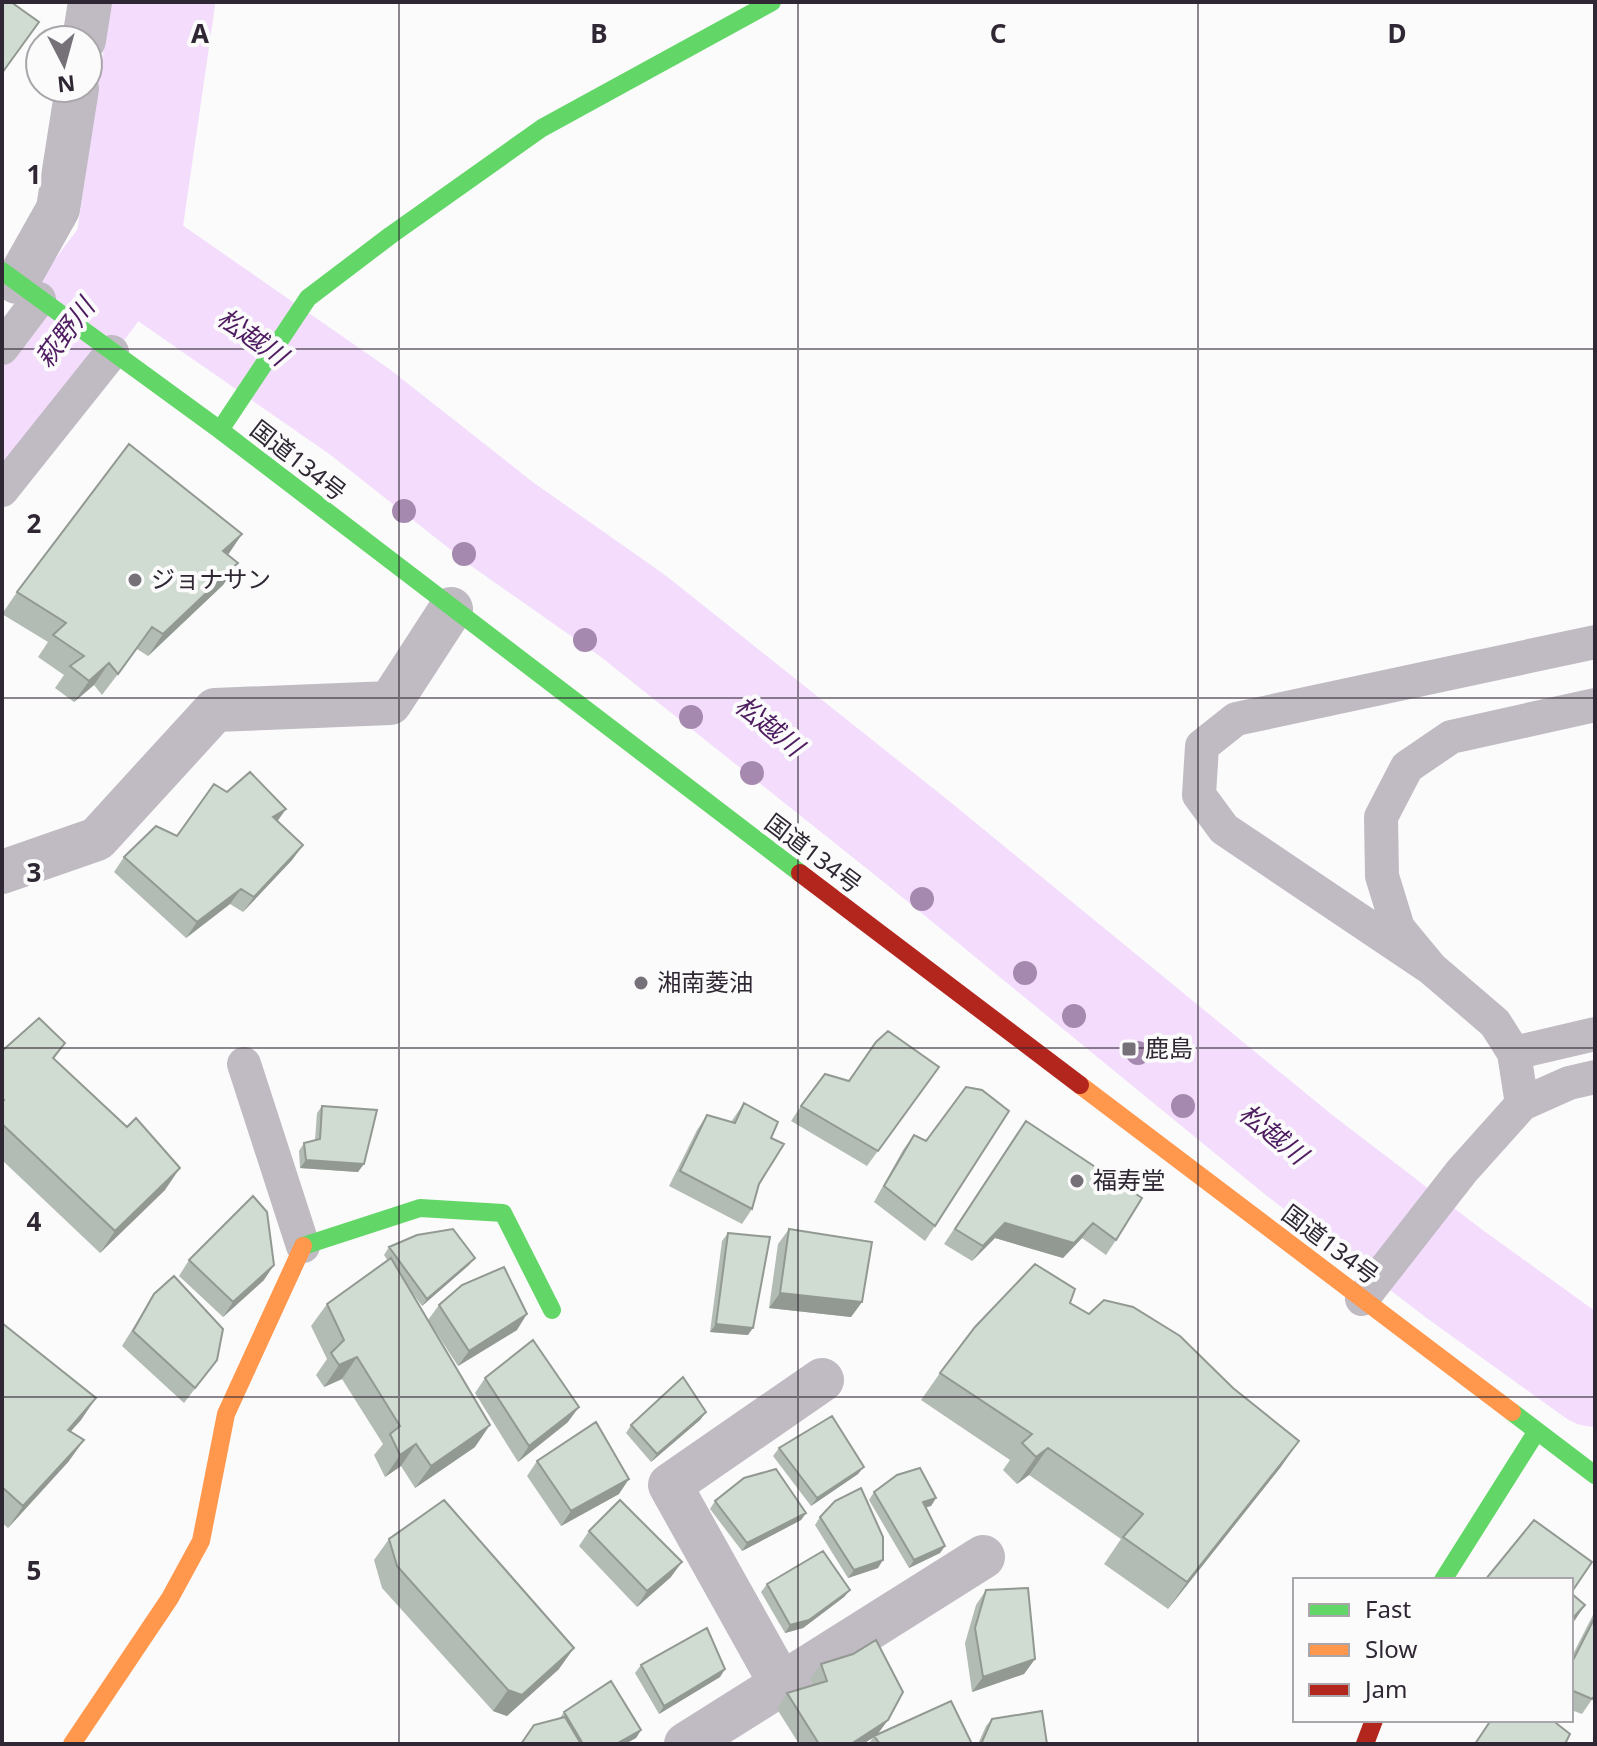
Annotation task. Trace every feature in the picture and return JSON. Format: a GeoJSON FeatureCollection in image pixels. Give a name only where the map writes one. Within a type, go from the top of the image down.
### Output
{"type":"FeatureCollection","features":[{"type":"Feature","properties":{"kind":"main road"},"geometry":{"type":"LineString","coordinates":[[220,430],[308,298],[542,128],[772,2]]}},
{"type":"Feature","properties":{"kind":"main road","name":"国道134号"},"geometry":{"type":"LineString","coordinates":[[26,288],[220,430],[451,609],[1371,1286],[1537,1431],[1595,1475]]}},
{"type":"Feature","properties":{"kind":"main road"},"geometry":{"type":"LineString","coordinates":[[72,1744],[170,1598],[201,1541],[226,1414],[303,1246],[420,1208],[503,1213],[552,1310]]}},
{"type":"Feature","properties":{"kind":"main road"},"geometry":{"type":"LineString","coordinates":[[1444,1578],[1537,1431]]}},
{"type":"Feature","properties":{"kind":"main road"},"geometry":{"type":"LineString","coordinates":[[1365,1744],[1373,1722]]}},
{"type":"Feature","properties":{"kind":"street"},"geometry":{"type":"LineString","coordinates":[[87,24],[90,2]]}},
{"type":"Feature","properties":{"kind":"street"},"geometry":{"type":"LineString","coordinates":[[26,288],[58,209],[74,104]]}},
{"type":"Feature","properties":{"kind":"street"},"geometry":{"type":"LineString","coordinates":[[2,872],[97,839],[215,710],[390,703],[451,609]]}},
{"type":"Feature","properties":{"kind":"street"},"geometry":{"type":"LineString","coordinates":[[781,1684],[670,1485],[822,1380]]}},
{"type":"Feature","properties":{"kind":"street"},"geometry":{"type":"LineString","coordinates":[[686,1744],[983,1557]]}},
{"type":"Feature","properties":{"kind":"lane"},"geometry":{"type":"LineString","coordinates":[[2,348],[26,288]]}},
{"type":"Feature","properties":{"kind":"lane"},"geometry":{"type":"LineString","coordinates":[[2,490],[106,348]]}},
{"type":"Feature","properties":{"kind":"lane"},"geometry":{"type":"LineString","coordinates":[[1522,1104],[1514,1053],[1495,1023],[1432,969],[1224,829],[1199,795],[1202,746],[1236,719],[1595,642]]}},
{"type":"Feature","properties":{"kind":"lane"},"geometry":{"type":"LineString","coordinates":[[1432,969],[1398,928],[1382,876],[1381,817],[1407,767],[1451,737],[1595,705]]}},
{"type":"Feature","properties":{"kind":"lane"},"geometry":{"type":"LineString","coordinates":[[1514,1053],[1595,1034]]}},
{"type":"Feature","properties":{"kind":"lane"},"geometry":{"type":"LineString","coordinates":[[244,1064],[303,1246]]}},
{"type":"Feature","properties":{"kind":"lane"},"geometry":{"type":"LineString","coordinates":[[1371,1286],[1462,1171],[1522,1104],[1569,1083],[1595,1077]]}},
{"type":"Feature","properties":{"kind":"building"},"geometry":{"type":"Polygon","coordinates":[[[2,2],[11,2],[39,22],[24,24],[24,43],[2,73],[2,2]]]}},
{"type":"Feature","properties":{"kind":"building"},"geometry":{"type":"Polygon","coordinates":[[[129,444],[242,534],[223,551],[238,563],[163,634],[152,627],[118,674],[109,663],[89,681],[70,666],[84,656],[53,635],[66,623],[17,592],[129,444]]]}},
{"type":"Feature","properties":{"kind":"building"},"geometry":{"type":"Polygon","coordinates":[[[250,772],[286,809],[273,817],[303,845],[254,897],[241,889],[197,922],[124,857],[156,826],[177,836],[214,784],[227,792],[250,772]]]}},
{"type":"Feature","properties":{"kind":"building"},"geometry":{"type":"Polygon","coordinates":[[[39,1018],[65,1043],[53,1058],[127,1127],[136,1118],[180,1168],[115,1231],[2,1124],[2,1051],[39,1018]]]}},
{"type":"Feature","properties":{"kind":"building"},"geometry":{"type":"Polygon","coordinates":[[[888,1031],[939,1067],[878,1151],[801,1106],[825,1074],[849,1081],[876,1042],[888,1031]]]}},
{"type":"Feature","properties":{"kind":"building"},"geometry":{"type":"Polygon","coordinates":[[[966,1087],[982,1090],[1009,1111],[935,1226],[884,1186],[914,1135],[926,1141],[966,1087]]]}},
{"type":"Feature","properties":{"kind":"building"},"geometry":{"type":"Polygon","coordinates":[[[744,1103],[778,1122],[771,1138],[784,1144],[759,1184],[752,1209],[680,1171],[707,1115],[735,1123],[744,1103]]]}},
{"type":"Feature","properties":{"kind":"building"},"geometry":{"type":"Polygon","coordinates":[[[322,1106],[377,1110],[364,1164],[306,1160],[304,1143],[320,1139],[322,1106]]]}},
{"type":"Feature","properties":{"kind":"building"},"geometry":{"type":"Polygon","coordinates":[[[1026,1121],[1142,1198],[1116,1240],[1093,1223],[1074,1243],[1005,1223],[983,1246],[955,1229],[1026,1121]]]}},
{"type":"Feature","properties":{"kind":"building"},"geometry":{"type":"Polygon","coordinates":[[[253,1196],[267,1212],[274,1265],[233,1302],[189,1260],[253,1196]]]}},
{"type":"Feature","properties":{"kind":"building"},"geometry":{"type":"Polygon","coordinates":[[[453,1229],[475,1258],[427,1299],[389,1247],[417,1235],[453,1229]]]}},
{"type":"Feature","properties":{"kind":"building"},"geometry":{"type":"Polygon","coordinates":[[[789,1229],[872,1242],[862,1302],[780,1293],[789,1229]]]}},
{"type":"Feature","properties":{"kind":"building"},"geometry":{"type":"Polygon","coordinates":[[[728,1233],[770,1237],[753,1328],[716,1324],[728,1233]]]}},
{"type":"Feature","properties":{"kind":"building"},"geometry":{"type":"Polygon","coordinates":[[[391,1258],[490,1425],[431,1466],[416,1444],[400,1455],[390,1434],[400,1426],[357,1357],[339,1365],[331,1353],[344,1340],[327,1304],[391,1258]]]}},
{"type":"Feature","properties":{"kind":"building"},"geometry":{"type":"Polygon","coordinates":[[[1035,1264],[1075,1289],[1070,1303],[1089,1314],[1104,1300],[1133,1307],[1180,1336],[1233,1388],[1299,1441],[1187,1582],[1123,1537],[1143,1514],[1048,1448],[1036,1457],[1022,1443],[1032,1434],[940,1373],[975,1327],[1035,1264]]]}},
{"type":"Feature","properties":{"kind":"building"},"geometry":{"type":"Polygon","coordinates":[[[504,1267],[527,1314],[469,1351],[439,1305],[462,1285],[504,1267]]]}},
{"type":"Feature","properties":{"kind":"building"},"geometry":{"type":"Polygon","coordinates":[[[174,1276],[223,1329],[217,1360],[195,1388],[133,1331],[154,1294],[174,1276]]]}},
{"type":"Feature","properties":{"kind":"building"},"geometry":{"type":"Polygon","coordinates":[[[2,1323],[96,1398],[68,1430],[84,1440],[23,1506],[2,1487],[2,1323]]]}},
{"type":"Feature","properties":{"kind":"building"},"geometry":{"type":"Polygon","coordinates":[[[533,1340],[579,1407],[529,1446],[485,1378],[533,1340]]]}},
{"type":"Feature","properties":{"kind":"building"},"geometry":{"type":"Polygon","coordinates":[[[683,1377],[706,1412],[657,1454],[631,1425],[683,1377]]]}},
{"type":"Feature","properties":{"kind":"building"},"geometry":{"type":"Polygon","coordinates":[[[832,1416],[864,1467],[817,1498],[779,1448],[832,1416]]]}},
{"type":"Feature","properties":{"kind":"building"},"geometry":{"type":"Polygon","coordinates":[[[596,1422],[629,1479],[571,1511],[537,1461],[596,1422]]]}},
{"type":"Feature","properties":{"kind":"building"},"geometry":{"type":"Polygon","coordinates":[[[920,1468],[936,1498],[923,1502],[945,1546],[914,1560],[874,1492],[897,1475],[920,1468]]]}},
{"type":"Feature","properties":{"kind":"building"},"geometry":{"type":"Polygon","coordinates":[[[776,1469],[806,1513],[747,1543],[715,1501],[744,1478],[776,1469]]]}},
{"type":"Feature","properties":{"kind":"building"},"geometry":{"type":"Polygon","coordinates":[[[861,1488],[883,1537],[883,1560],[854,1570],[820,1517],[835,1501],[861,1488]]]}},
{"type":"Feature","properties":{"kind":"building"},"geometry":{"type":"Polygon","coordinates":[[[444,1500],[574,1648],[522,1695],[508,1690],[397,1566],[389,1539],[444,1500]]]}},
{"type":"Feature","properties":{"kind":"building"},"geometry":{"type":"Polygon","coordinates":[[[620,1500],[682,1562],[647,1591],[589,1531],[620,1500]]]}},
{"type":"Feature","properties":{"kind":"building"},"geometry":{"type":"Polygon","coordinates":[[[1534,1520],[1592,1562],[1573,1590],[1573,1578],[1487,1578],[1534,1520]]]}},
{"type":"Feature","properties":{"kind":"building"},"geometry":{"type":"Polygon","coordinates":[[[823,1551],[850,1590],[809,1620],[790,1625],[767,1584],[823,1551]]]}},
{"type":"Feature","properties":{"kind":"building"},"geometry":{"type":"Polygon","coordinates":[[[1028,1588],[1035,1659],[983,1677],[975,1628],[986,1590],[1028,1588]]]}},
{"type":"Feature","properties":{"kind":"building"},"geometry":{"type":"Polygon","coordinates":[[[1573,1595],[1585,1605],[1573,1618],[1573,1595]]]}},
{"type":"Feature","properties":{"kind":"building"},"geometry":{"type":"Polygon","coordinates":[[[1595,1617],[1595,1695],[1592,1699],[1573,1691],[1573,1660],[1595,1617]]]}},
{"type":"Feature","properties":{"kind":"building"},"geometry":{"type":"Polygon","coordinates":[[[707,1628],[725,1669],[664,1706],[641,1665],[707,1628]]]}},
{"type":"Feature","properties":{"kind":"building"},"geometry":{"type":"Polygon","coordinates":[[[876,1640],[903,1692],[888,1720],[851,1744],[819,1744],[787,1693],[827,1681],[821,1664],[853,1654],[876,1640]]]}},
{"type":"Feature","properties":{"kind":"building"},"geometry":{"type":"Polygon","coordinates":[[[611,1681],[641,1730],[616,1744],[583,1744],[564,1712],[611,1681]]]}},
{"type":"Feature","properties":{"kind":"building"},"geometry":{"type":"Polygon","coordinates":[[[951,1701],[972,1744],[880,1744],[874,1736],[951,1701]]]}},
{"type":"Feature","properties":{"kind":"building"},"geometry":{"type":"Polygon","coordinates":[[[1042,1711],[1047,1744],[981,1744],[992,1719],[1042,1711]]]}},
{"type":"Feature","properties":{"kind":"building"},"geometry":{"type":"Polygon","coordinates":[[[565,1717],[581,1744],[521,1744],[534,1725],[565,1717]]]}},
{"type":"Feature","properties":{"kind":"building"},"geometry":{"type":"Polygon","coordinates":[[[1490,1722],[1557,1722],[1570,1734],[1565,1744],[1475,1744],[1490,1722]]]}},
{"type":"Feature","properties":{"kind":"waterway","name":"松越川"},"geometry":{"type":"LineString","coordinates":[[163,2],[127,250],[360,412],[502,524],[633,616],[917,842],[1299,1155],[1456,1275],[1595,1375]]}},
{"type":"Feature","properties":{"kind":"waterway","name":"萩野川"},"geometry":{"type":"LineString","coordinates":[[2,416],[127,250]]}},
{"type":"Feature","properties":{"kind":"traffic: fast"},"geometry":{"type":"LineString","coordinates":[[220,430],[308,298],[542,128],[772,2]]}},
{"type":"Feature","properties":{"kind":"traffic: fast"},"geometry":{"type":"LineString","coordinates":[[2,271],[220,430],[800,873]]}},
{"type":"Feature","properties":{"kind":"traffic: fast"},"geometry":{"type":"LineString","coordinates":[[303,1246],[420,1208],[503,1213],[552,1310]]}},
{"type":"Feature","properties":{"kind":"traffic: fast"},"geometry":{"type":"LineString","coordinates":[[1512,1412],[1595,1475]]}},
{"type":"Feature","properties":{"kind":"traffic: fast"},"geometry":{"type":"LineString","coordinates":[[1444,1578],[1537,1431]]}},
{"type":"Feature","properties":{"kind":"traffic: slow"},"geometry":{"type":"LineString","coordinates":[[1080,1085],[1512,1412]]}},
{"type":"Feature","properties":{"kind":"traffic: slow"},"geometry":{"type":"LineString","coordinates":[[72,1744],[170,1598],[201,1541],[226,1414],[303,1246]]}},
{"type":"Feature","properties":{"kind":"traffic: jam"},"geometry":{"type":"LineString","coordinates":[[800,873],[1080,1085]]}},
{"type":"Feature","properties":{"kind":"traffic: jam"},"geometry":{"type":"LineString","coordinates":[[1365,1744],[1373,1722]]}},
{"type":"Feature","properties":{"kind":"place","name":"ジョナサン"},"geometry":{"type":"Point","coordinates":[135,580]}},
{"type":"Feature","properties":{"kind":"place","name":"湘南菱油"},"geometry":{"type":"Point","coordinates":[641,983]}},
{"type":"Feature","properties":{"kind":"place","name":"鹿島"},"geometry":{"type":"Point","coordinates":[1129,1049]}},
{"type":"Feature","properties":{"kind":"place","name":"福寿堂"},"geometry":{"type":"Point","coordinates":[1077,1181]}}]}
